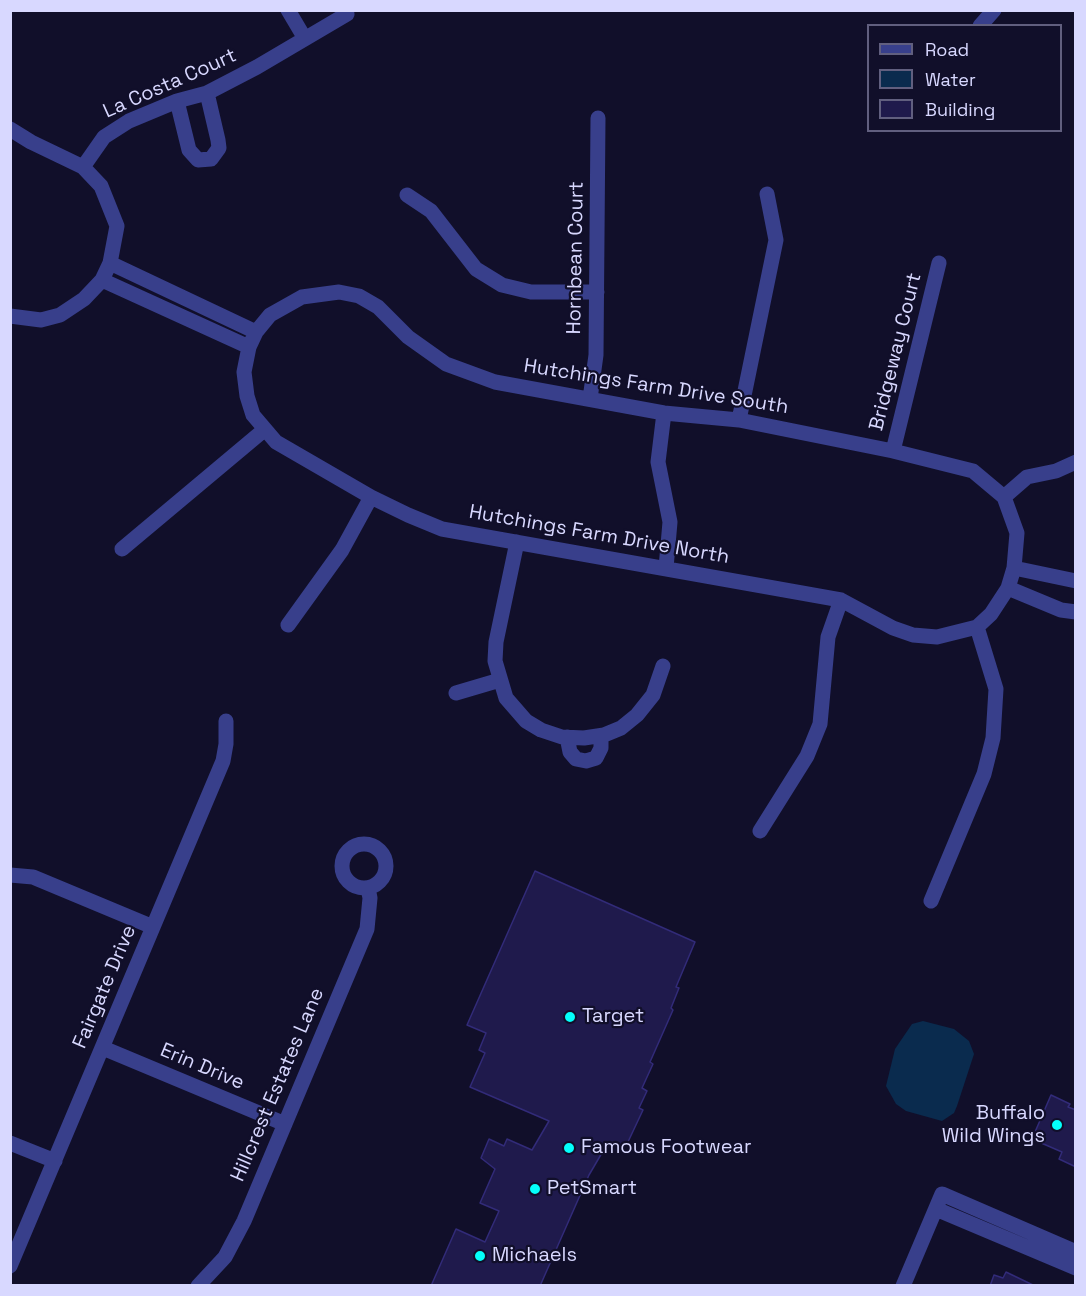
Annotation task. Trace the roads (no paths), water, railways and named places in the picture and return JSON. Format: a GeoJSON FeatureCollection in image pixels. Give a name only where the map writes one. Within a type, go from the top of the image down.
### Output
{"type":"FeatureCollection","features":[{"type":"Feature","properties":{"kind":"street"},"geometry":{"type":"LineString","coordinates":[[288,10],[304,37]]}},
{"type":"Feature","properties":{"kind":"street"},"geometry":{"type":"LineString","coordinates":[[982,24],[994,10]]}},
{"type":"Feature","properties":{"kind":"street","name":"La Costa Court"},"geometry":{"type":"LineString","coordinates":[[82,167],[104,137],[129,121],[177,101],[207,93],[257,67],[304,37],[347,14]]}},
{"type":"Feature","properties":{"kind":"street"},"geometry":{"type":"LineString","coordinates":[[177,101],[189,150],[198,159],[211,159],[219,147],[207,93]]}},
{"type":"Feature","properties":{"kind":"street","name":"Hornbean Court"},"geometry":{"type":"LineString","coordinates":[[590,399],[596,356],[598,118]]}},
{"type":"Feature","properties":{"kind":"street"},"geometry":{"type":"LineString","coordinates":[[10,129],[82,167],[101,186],[117,226],[110,263],[102,280],[84,299],[60,315],[41,320],[10,316]]}},
{"type":"Feature","properties":{"kind":"street"},"geometry":{"type":"LineString","coordinates":[[739,420],[776,240],[767,194]]}},
{"type":"Feature","properties":{"kind":"street"},"geometry":{"type":"LineString","coordinates":[[407,195],[431,211],[476,269],[502,285],[531,292],[597,292]]}},
{"type":"Feature","properties":{"kind":"street"},"geometry":{"type":"LineString","coordinates":[[110,263],[256,332]]}},
{"type":"Feature","properties":{"kind":"street","name":"Bridgeway Court"},"geometry":{"type":"LineString","coordinates":[[893,451],[939,263]]}},
{"type":"Feature","properties":{"kind":"street"},"geometry":{"type":"LineString","coordinates":[[102,280],[249,347]]}},
{"type":"Feature","properties":{"kind":"street","name":"Hutchings Farm Drive South"},"geometry":{"type":"LineString","coordinates":[[256,332],[270,315],[287,303],[320,292],[339,292],[359,297],[378,307],[427,352],[467,374],[495,382],[664,412],[739,420],[893,451],[973,471],[1004,497]]}},
{"type":"Feature","properties":{"kind":"street","name":"Hutchings Farm Drive North"},"geometry":{"type":"LineString","coordinates":[[256,332],[249,347],[244,372],[247,396],[253,415],[264,430],[289,451],[370,497],[442,529],[841,600],[893,628],[913,635],[937,637],[977,627]]}},
{"type":"Feature","properties":{"kind":"street"},"geometry":{"type":"LineString","coordinates":[[664,412],[658,462],[670,522],[666,568]]}},
{"type":"Feature","properties":{"kind":"street"},"geometry":{"type":"LineString","coordinates":[[122,549],[264,430]]}},
{"type":"Feature","properties":{"kind":"street"},"geometry":{"type":"LineString","coordinates":[[931,901],[984,774],[993,738],[996,689],[977,627],[991,614],[1008,588],[1014,568],[1017,533],[1004,497],[1027,477],[1056,471],[1076,462]]}},
{"type":"Feature","properties":{"kind":"street"},"geometry":{"type":"LineString","coordinates":[[288,625],[342,550],[370,497]]}},
{"type":"Feature","properties":{"kind":"street"},"geometry":{"type":"LineString","coordinates":[[517,542],[496,642],[495,661],[506,698],[526,721],[541,730],[567,737],[601,736],[621,728],[637,715],[653,695],[663,666]]}},
{"type":"Feature","properties":{"kind":"street"},"geometry":{"type":"LineString","coordinates":[[1014,568],[1076,581]]}},
{"type":"Feature","properties":{"kind":"street"},"geometry":{"type":"LineString","coordinates":[[1008,588],[1061,610],[1076,612]]}},
{"type":"Feature","properties":{"kind":"street"},"geometry":{"type":"LineString","coordinates":[[760,831],[807,756],[820,724],[828,637],[841,600]]}},
{"type":"Feature","properties":{"kind":"street"},"geometry":{"type":"LineString","coordinates":[[456,693],[500,680]]}},
{"type":"Feature","properties":{"kind":"street","name":"Fairgate Drive"},"geometry":{"type":"LineString","coordinates":[[10,1266],[223,761],[226,721]]}},
{"type":"Feature","properties":{"kind":"street"},"geometry":{"type":"LineString","coordinates":[[567,737],[570,752],[576,759],[586,761],[596,758],[601,748],[601,736]]}},
{"type":"Feature","properties":{"kind":"street"},"geometry":{"type":"LineString","coordinates":[[10,875],[33,877],[153,927]]}},
{"type":"Feature","properties":{"kind":"street","name":"Hillcrest Estates Lane"},"geometry":{"type":"LineString","coordinates":[[198,1286],[230,1249],[285,1124],[367,929],[370,898],[368,888]]}},
{"type":"Feature","properties":{"kind":"street","name":"Erin Drive"},"geometry":{"type":"LineString","coordinates":[[103,1048],[285,1124]]}},
{"type":"Feature","properties":{"kind":"street"},"geometry":{"type":"LineString","coordinates":[[10,1143],[55,1161]]}},
{"type":"Feature","properties":{"kind":"street"},"geometry":{"type":"LineString","coordinates":[[939,1202],[1076,1252]]}},
{"type":"Feature","properties":{"kind":"street"},"geometry":{"type":"LineString","coordinates":[[939,1202],[1076,1268]]}},
{"type":"Feature","properties":{"kind":"street"},"geometry":{"type":"LineString","coordinates":[[903,1286],[939,1202]]}},
{"type":"Feature","properties":{"kind":"water"},"geometry":{"type":"Polygon","coordinates":[[[923,1021],[954,1029],[969,1041],[974,1054],[954,1113],[942,1121],[906,1111],[896,1104],[886,1086],[895,1049],[912,1024],[923,1021]]]}},
{"type":"Feature","properties":{"kind":"place","name":"Target"},"geometry":{"type":"Point","coordinates":[570,1017]}},
{"type":"Feature","properties":{"kind":"place","name":"Buffalo Wild Wings"},"geometry":{"type":"Point","coordinates":[1057,1125]}},
{"type":"Feature","properties":{"kind":"place","name":"Famous Footwear"},"geometry":{"type":"Point","coordinates":[569,1148]}},
{"type":"Feature","properties":{"kind":"place","name":"PetSmart"},"geometry":{"type":"Point","coordinates":[535,1189]}},
{"type":"Feature","properties":{"kind":"place","name":"Michaels"},"geometry":{"type":"Point","coordinates":[480,1256]}}]}
